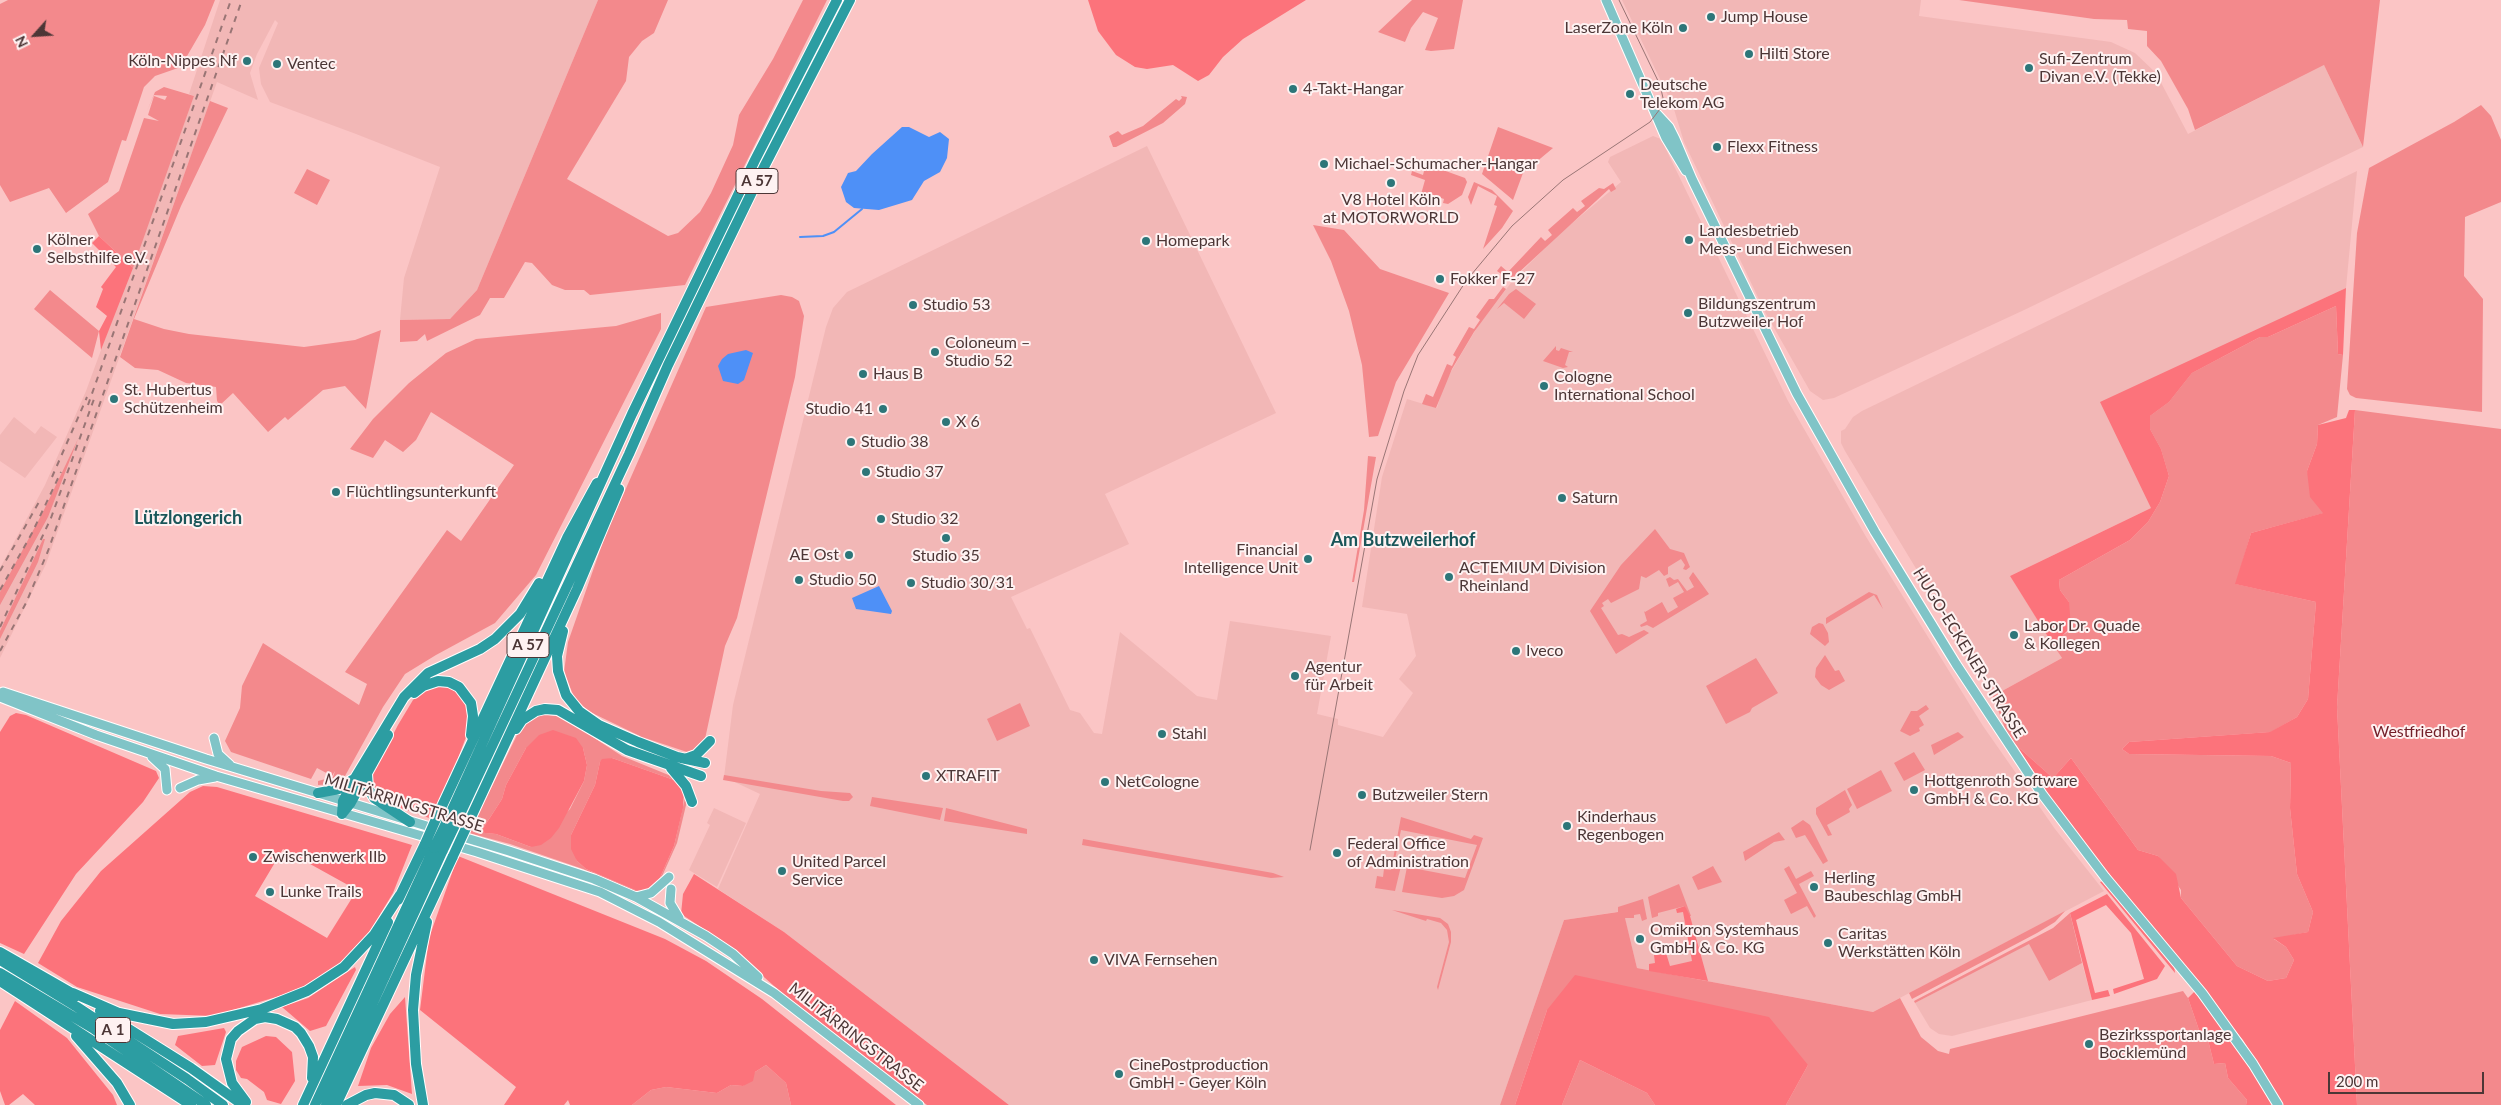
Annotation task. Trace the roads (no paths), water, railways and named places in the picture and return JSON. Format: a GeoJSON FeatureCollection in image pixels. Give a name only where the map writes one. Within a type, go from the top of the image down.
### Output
{"type":"FeatureCollection","features":[{"type":"Feature","properties":{"kind":"highway","name":"A 57"},"geometry":{"type":"LineString","coordinates":[[451,823],[632,414],[755,160],[837,0]]}},
{"type":"Feature","properties":{"kind":"highway","name":"A 57"},"geometry":{"type":"LineString","coordinates":[[315,1105],[434,848],[451,823],[514,699],[629,454],[668,365],[765,165],[850,0]]}},
{"type":"Feature","properties":{"kind":"highway","name":"A 57"},"geometry":{"type":"LineString","coordinates":[[577,589],[620,485],[629,454]]}},
{"type":"Feature","properties":{"kind":"highway"},"geometry":{"type":"LineString","coordinates":[[73,993],[119,1013],[173,1024],[206,1022],[262,1009],[307,991],[344,967],[374,935],[434,848],[436,819],[467,751],[592,488],[609,468]]}},
{"type":"Feature","properties":{"kind":"highway"},"geometry":{"type":"LineString","coordinates":[[342,814],[355,778],[397,707],[411,689],[428,674],[480,649],[507,629],[530,600],[567,538]]}},
{"type":"Feature","properties":{"kind":"highway"},"geometry":{"type":"LineString","coordinates":[[577,589],[557,656],[560,680],[566,695],[578,711],[598,725],[684,759],[704,763]]}},
{"type":"Feature","properties":{"kind":"highway"},"geometry":{"type":"LineString","coordinates":[[336,1105],[577,589]]}},
{"type":"Feature","properties":{"kind":"highway"},"geometry":{"type":"LineString","coordinates":[[347,802],[367,773],[409,699],[418,690],[430,683],[445,681],[453,683],[468,696],[473,716],[467,751]]}},
{"type":"Feature","properties":{"kind":"highway"},"geometry":{"type":"LineString","coordinates":[[498,761],[514,699]]}},
{"type":"Feature","properties":{"kind":"highway"},"geometry":{"type":"LineString","coordinates":[[498,761],[522,720],[536,712],[553,709],[570,715],[613,744],[669,766],[701,776]]}},
{"type":"Feature","properties":{"kind":"highway"},"geometry":{"type":"LineString","coordinates":[[684,759],[696,755],[710,741]]}},
{"type":"Feature","properties":{"kind":"highway"},"geometry":{"type":"LineString","coordinates":[[669,766],[682,780],[692,802]]}},
{"type":"Feature","properties":{"kind":"highway"},"geometry":{"type":"LineString","coordinates":[[367,773],[368,788],[374,798],[410,822]]}},
{"type":"Feature","properties":{"kind":"highway"},"geometry":{"type":"LineString","coordinates":[[318,793],[339,789],[355,778]]}},
{"type":"Feature","properties":{"kind":"highway","name":"A 57"},"geometry":{"type":"LineString","coordinates":[[326,1105],[434,848]]}},
{"type":"Feature","properties":{"kind":"highway"},"geometry":{"type":"LineString","coordinates":[[423,1105],[416,1064],[413,1010],[422,940],[434,894]]}},
{"type":"Feature","properties":{"kind":"highway"},"geometry":{"type":"LineString","coordinates":[[303,1104],[400,895]]}},
{"type":"Feature","properties":{"kind":"highway"},"geometry":{"type":"LineString","coordinates":[[0,952],[73,993],[191,1068],[243,1105]]}},
{"type":"Feature","properties":{"kind":"highway","name":"A 1"},"geometry":{"type":"LineString","coordinates":[[0,960],[77,1007],[187,1079],[223,1105]]}},
{"type":"Feature","properties":{"kind":"highway","name":"A 1"},"geometry":{"type":"LineString","coordinates":[[0,973],[94,1029],[206,1105]]}},
{"type":"Feature","properties":{"kind":"highway"},"geometry":{"type":"LineString","coordinates":[[0,981],[190,1105]]}},
{"type":"Feature","properties":{"kind":"highway"},"geometry":{"type":"LineString","coordinates":[[42,1008],[84,1043],[117,1083],[130,1105]]}},
{"type":"Feature","properties":{"kind":"highway"},"geometry":{"type":"LineString","coordinates":[[248,1105],[232,1083],[227,1069],[227,1049],[238,1030],[255,1019],[265,1017],[296,1026],[309,1046],[314,1066],[303,1104]]}},
{"type":"Feature","properties":{"kind":"highway"},"geometry":{"type":"LineString","coordinates":[[347,1105],[366,1095],[375,1093],[394,1095],[409,1105]]}},
{"type":"Feature","properties":{"kind":"main road","name":"HUGO-ECKENER-STRASSE"},"geometry":{"type":"LineString","coordinates":[[1606,0],[1621,39],[1657,114],[1669,145],[1692,179],[1798,394],[1875,532],[1966,679],[2070,831],[2136,916],[2207,1000],[2253,1064],[2278,1105]]}},
{"type":"Feature","properties":{"kind":"main road","name":"MILITÄRRINGSTRASSE"},"geometry":{"type":"LineString","coordinates":[[0,691],[232,767],[552,864],[636,897],[680,921],[733,954],[774,993],[920,1105]]}},
{"type":"Feature","properties":{"kind":"main road","name":"MILITÄRRINGSTRASSE"},"geometry":{"type":"LineString","coordinates":[[0,697],[145,752],[216,776],[547,873],[600,892],[656,921],[774,993]]}},
{"type":"Feature","properties":{"kind":"main road"},"geometry":{"type":"LineString","coordinates":[[214,738],[218,754],[232,767]]}},
{"type":"Feature","properties":{"kind":"main road"},"geometry":{"type":"LineString","coordinates":[[145,752],[165,769],[167,790]]}},
{"type":"Feature","properties":{"kind":"main road"},"geometry":{"type":"LineString","coordinates":[[180,788],[198,780],[216,776]]}},
{"type":"Feature","properties":{"kind":"main road"},"geometry":{"type":"LineString","coordinates":[[636,897],[651,893],[669,877]]}},
{"type":"Feature","properties":{"kind":"main road"},"geometry":{"type":"LineString","coordinates":[[671,889],[670,903],[680,921]]}},
{"type":"Feature","properties":{"kind":"main road"},"geometry":{"type":"LineString","coordinates":[[636,910],[656,908],[656,921]]}},
{"type":"Feature","properties":{"kind":"water"},"geometry":{"type":"Polygon","coordinates":[[[902,127],[909,127],[929,137],[940,132],[949,139],[947,158],[940,172],[924,181],[912,200],[879,210],[854,208],[846,202],[841,187],[848,173],[856,171],[902,127]]]}},
{"type":"Feature","properties":{"kind":"water"},"geometry":{"type":"Polygon","coordinates":[[[746,350],[753,353],[744,380],[738,384],[723,381],[718,366],[722,359],[728,354],[746,350]]]}},
{"type":"Feature","properties":{"kind":"water"},"geometry":{"type":"Polygon","coordinates":[[[879,586],[892,611],[891,614],[856,609],[852,598],[879,586]]]}},
{"type":"Feature","properties":{"kind":"waterway"},"geometry":{"type":"LineString","coordinates":[[800,237],[823,236],[834,232],[862,209]]}},
{"type":"Feature","properties":{"kind":"tram line"},"geometry":{"type":"LineString","coordinates":[[1310,850],[1377,479],[1404,391],[1418,355],[1466,281],[1512,226],[1563,180],[1650,122],[1660,109],[1663,98],[1660,85],[1619,0]]}},
{"type":"Feature","properties":{"kind":"railway"},"geometry":{"type":"LineString","coordinates":[[88,405],[231,0]]}},
{"type":"Feature","properties":{"kind":"railway"},"geometry":{"type":"LineString","coordinates":[[0,651],[26,603],[48,551],[242,0]]}},
{"type":"Feature","properties":{"kind":"railway"},"geometry":{"type":"LineString","coordinates":[[52,477],[87,397]]}},
{"type":"Feature","properties":{"kind":"railway"},"geometry":{"type":"LineString","coordinates":[[0,627],[51,518],[94,399]]}},
{"type":"Feature","properties":{"kind":"railway"},"geometry":{"type":"LineString","coordinates":[[0,590],[32,533],[61,472]]}},
{"type":"Feature","properties":{"kind":"railway"},"geometry":{"type":"LineString","coordinates":[[0,571],[39,502]]}},
{"type":"Feature","properties":{"kind":"place","name":"Jump House"},"geometry":{"type":"Point","coordinates":[1711,17]}},
{"type":"Feature","properties":{"kind":"place","name":"LaserZone Köln"},"geometry":{"type":"Point","coordinates":[1683,28]}},
{"type":"Feature","properties":{"kind":"place","name":"Hilti Store"},"geometry":{"type":"Point","coordinates":[1749,54]}},
{"type":"Feature","properties":{"kind":"place","name":"Köln-Nippes Nf"},"geometry":{"type":"Point","coordinates":[247,61]}},
{"type":"Feature","properties":{"kind":"place","name":"Ventec"},"geometry":{"type":"Point","coordinates":[277,64]}},
{"type":"Feature","properties":{"kind":"place","name":"Sufi-Zentrum Divan e.V. (Tekke)"},"geometry":{"type":"Point","coordinates":[2029,68]}},
{"type":"Feature","properties":{"kind":"place","name":"4-Takt-Hangar"},"geometry":{"type":"Point","coordinates":[1293,89]}},
{"type":"Feature","properties":{"kind":"place","name":"Deutsche Telekom AG"},"geometry":{"type":"Point","coordinates":[1630,94]}},
{"type":"Feature","properties":{"kind":"place","name":"Flexx Fitness"},"geometry":{"type":"Point","coordinates":[1717,147]}},
{"type":"Feature","properties":{"kind":"place","name":"Michael-Schumacher-Hangar"},"geometry":{"type":"Point","coordinates":[1324,164]}},
{"type":"Feature","properties":{"kind":"place","name":"V8 Hotel Köln at MOTORWORLD"},"geometry":{"type":"Point","coordinates":[1391,183]}},
{"type":"Feature","properties":{"kind":"place","name":"Landesbetrieb Mess- und Eichwesen"},"geometry":{"type":"Point","coordinates":[1689,240]}},
{"type":"Feature","properties":{"kind":"place","name":"Homepark"},"geometry":{"type":"Point","coordinates":[1146,241]}},
{"type":"Feature","properties":{"kind":"place","name":"Kölner Selbsthilfe e.V."},"geometry":{"type":"Point","coordinates":[37,249]}},
{"type":"Feature","properties":{"kind":"place","name":"Fokker F-27"},"geometry":{"type":"Point","coordinates":[1440,279]}},
{"type":"Feature","properties":{"kind":"place","name":"Studio 53"},"geometry":{"type":"Point","coordinates":[913,305]}},
{"type":"Feature","properties":{"kind":"place","name":"Bildungszentrum Butzweiler Hof"},"geometry":{"type":"Point","coordinates":[1688,313]}},
{"type":"Feature","properties":{"kind":"place","name":"Coloneum – Studio 52"},"geometry":{"type":"Point","coordinates":[935,352]}},
{"type":"Feature","properties":{"kind":"place","name":"Haus B"},"geometry":{"type":"Point","coordinates":[863,374]}},
{"type":"Feature","properties":{"kind":"place","name":"Cologne International School"},"geometry":{"type":"Point","coordinates":[1544,386]}},
{"type":"Feature","properties":{"kind":"place","name":"St. Hubertus Schützenheim"},"geometry":{"type":"Point","coordinates":[114,399]}},
{"type":"Feature","properties":{"kind":"place","name":"Studio 41"},"geometry":{"type":"Point","coordinates":[883,409]}},
{"type":"Feature","properties":{"kind":"place","name":"X 6"},"geometry":{"type":"Point","coordinates":[946,422]}},
{"type":"Feature","properties":{"kind":"place","name":"Studio 38"},"geometry":{"type":"Point","coordinates":[851,442]}},
{"type":"Feature","properties":{"kind":"place","name":"Studio 37"},"geometry":{"type":"Point","coordinates":[866,472]}},
{"type":"Feature","properties":{"kind":"place","name":"Flüchtlingsunterkunft"},"geometry":{"type":"Point","coordinates":[336,492]}},
{"type":"Feature","properties":{"kind":"place","name":"Saturn"},"geometry":{"type":"Point","coordinates":[1562,498]}},
{"type":"Feature","properties":{"kind":"place","name":"Studio 32"},"geometry":{"type":"Point","coordinates":[881,519]}},
{"type":"Feature","properties":{"kind":"place","name":"Studio 35"},"geometry":{"type":"Point","coordinates":[946,538]}},
{"type":"Feature","properties":{"kind":"place","name":"AE Ost"},"geometry":{"type":"Point","coordinates":[849,555]}},
{"type":"Feature","properties":{"kind":"place","name":"Financial Intelligence Unit"},"geometry":{"type":"Point","coordinates":[1308,559]}},
{"type":"Feature","properties":{"kind":"place","name":"ACTEMIUM Division Rheinland"},"geometry":{"type":"Point","coordinates":[1449,577]}},
{"type":"Feature","properties":{"kind":"place","name":"Studio 50"},"geometry":{"type":"Point","coordinates":[799,580]}},
{"type":"Feature","properties":{"kind":"place","name":"Studio 30/31"},"geometry":{"type":"Point","coordinates":[911,583]}},
{"type":"Feature","properties":{"kind":"place","name":"Labor Dr. Quade & Kollegen"},"geometry":{"type":"Point","coordinates":[2014,635]}},
{"type":"Feature","properties":{"kind":"place","name":"Iveco"},"geometry":{"type":"Point","coordinates":[1516,651]}},
{"type":"Feature","properties":{"kind":"place","name":"Agentur für Arbeit"},"geometry":{"type":"Point","coordinates":[1295,676]}},
{"type":"Feature","properties":{"kind":"place","name":"Stahl"},"geometry":{"type":"Point","coordinates":[1162,734]}},
{"type":"Feature","properties":{"kind":"place","name":"XTRAFIT"},"geometry":{"type":"Point","coordinates":[926,776]}},
{"type":"Feature","properties":{"kind":"place","name":"NetCologne"},"geometry":{"type":"Point","coordinates":[1105,782]}},
{"type":"Feature","properties":{"kind":"place","name":"Hottgenroth Software GmbH & Co. KG"},"geometry":{"type":"Point","coordinates":[1914,790]}},
{"type":"Feature","properties":{"kind":"place","name":"Butzweiler Stern"},"geometry":{"type":"Point","coordinates":[1362,795]}},
{"type":"Feature","properties":{"kind":"place","name":"Kinderhaus Regenbogen"},"geometry":{"type":"Point","coordinates":[1567,826]}},
{"type":"Feature","properties":{"kind":"place","name":"Federal Office of Administration"},"geometry":{"type":"Point","coordinates":[1337,853]}},
{"type":"Feature","properties":{"kind":"place","name":"Zwischenwerk IIb"},"geometry":{"type":"Point","coordinates":[253,857]}},
{"type":"Feature","properties":{"kind":"place","name":"United Parcel Service"},"geometry":{"type":"Point","coordinates":[782,871]}},
{"type":"Feature","properties":{"kind":"place","name":"Herling Baubeschlag GmbH"},"geometry":{"type":"Point","coordinates":[1814,887]}},
{"type":"Feature","properties":{"kind":"place","name":"Lunke Trails"},"geometry":{"type":"Point","coordinates":[270,892]}},
{"type":"Feature","properties":{"kind":"place","name":"Omikron Systemhaus GmbH & Co. KG"},"geometry":{"type":"Point","coordinates":[1640,939]}},
{"type":"Feature","properties":{"kind":"place","name":"Caritas Werkstätten Köln"},"geometry":{"type":"Point","coordinates":[1828,943]}},
{"type":"Feature","properties":{"kind":"place","name":"VIVA Fernsehen"},"geometry":{"type":"Point","coordinates":[1094,960]}},
{"type":"Feature","properties":{"kind":"place","name":"Bezirkssportanlage Bocklemünd"},"geometry":{"type":"Point","coordinates":[2089,1044]}},
{"type":"Feature","properties":{"kind":"place","name":"CinePostproduction GmbH - Geyer Köln"},"geometry":{"type":"Point","coordinates":[1119,1074]}},
{"type":"Feature","properties":{"kind":"district","name":"Lützlongerich"},"geometry":{"type":"Point","coordinates":[188,518]}},
{"type":"Feature","properties":{"kind":"district","name":"Am Butzweilerhof"},"geometry":{"type":"Point","coordinates":[1403,540]}},
{"type":"Feature","properties":{"kind":"park label","name":"Westfriedhof"},"geometry":{"type":"Point","coordinates":[2419,732]}}]}
